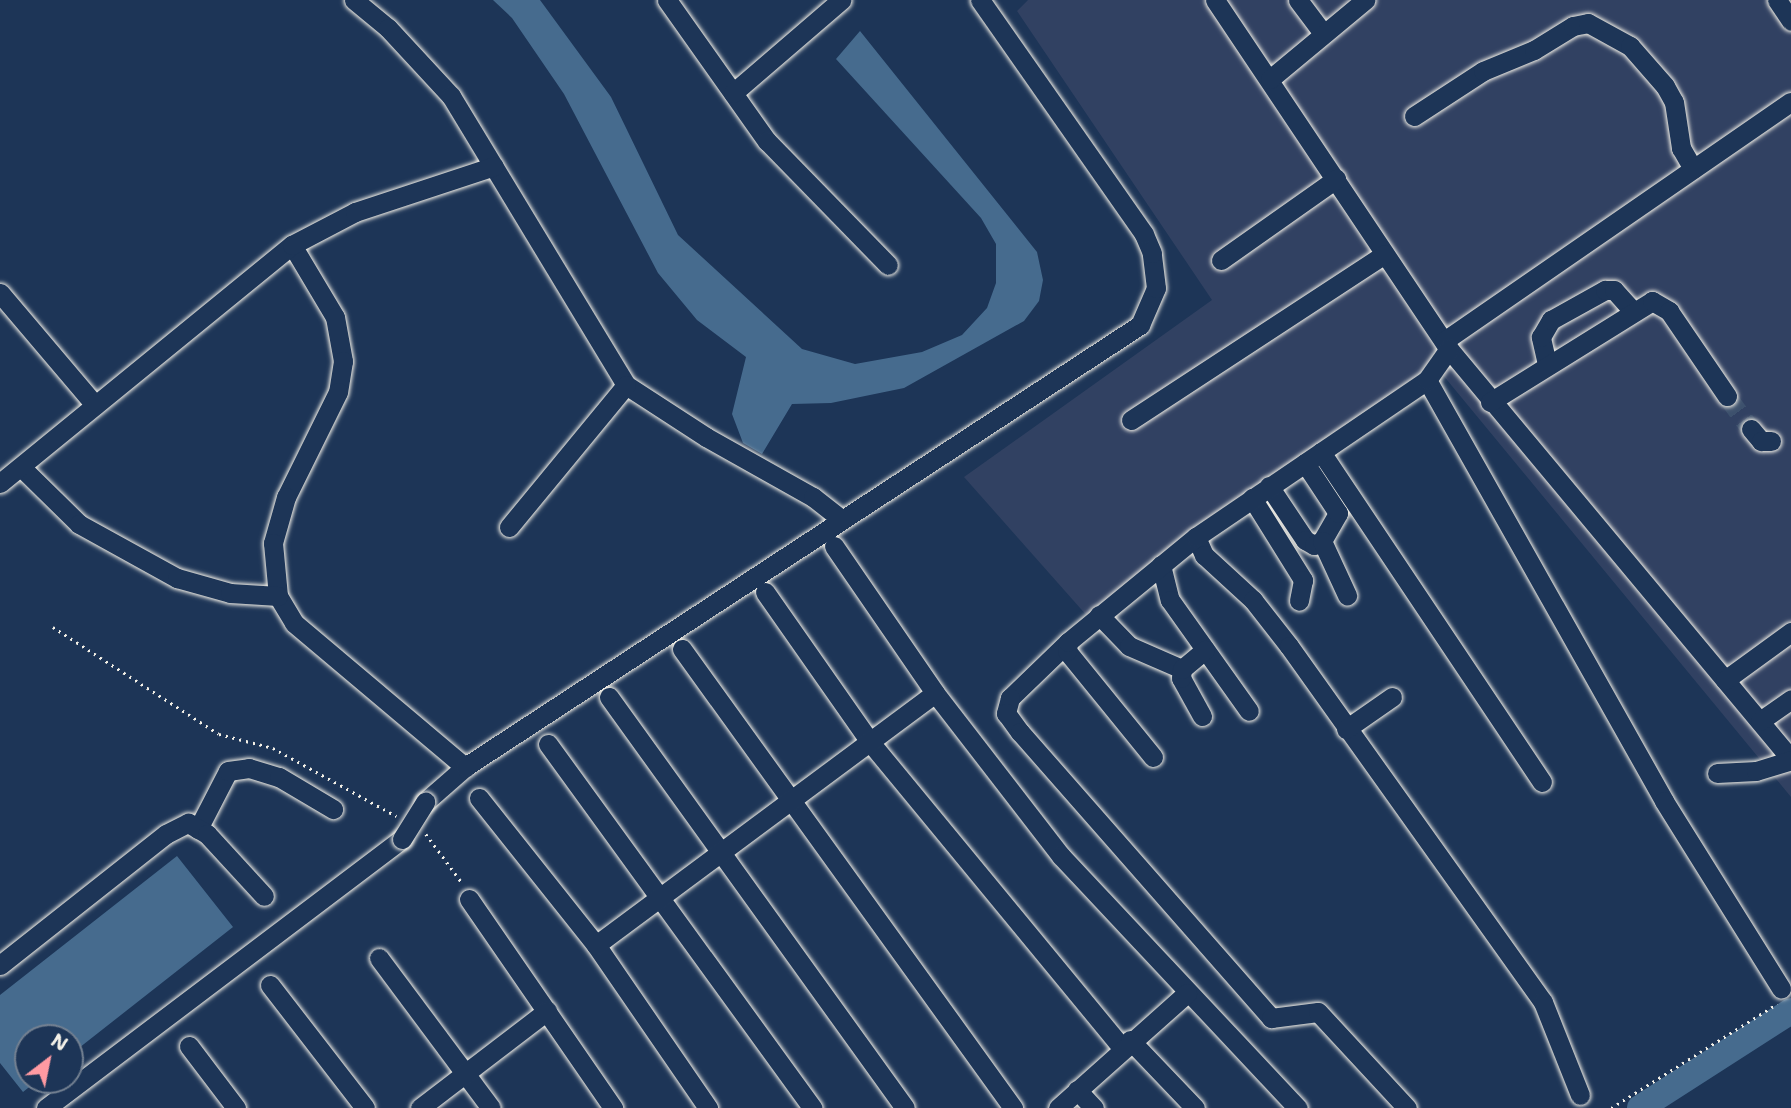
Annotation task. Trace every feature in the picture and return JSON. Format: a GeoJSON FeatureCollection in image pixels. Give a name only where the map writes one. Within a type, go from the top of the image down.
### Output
{"type":"FeatureCollection","features":[{"type":"Feature","properties":{"kind":"street"},"geometry":{"type":"LineString","coordinates":[[354,0],[388,28],[452,96],[626,385],[706,437],[813,497],[841,519]]}},
{"type":"Feature","properties":{"kind":"street"},"geometry":{"type":"LineString","coordinates":[[667,0],[767,141],[888,265]]}},
{"type":"Feature","properties":{"kind":"street"},"geometry":{"type":"LineString","coordinates":[[733,93],[841,0]]}},
{"type":"Feature","properties":{"kind":"street"},"geometry":{"type":"LineString","coordinates":[[1215,0],[1447,345],[1490,402],[1791,760],[1756,771],[1717,773]]}},
{"type":"Feature","properties":{"kind":"street"},"geometry":{"type":"LineString","coordinates":[[1298,0],[1322,32]]}},
{"type":"Feature","properties":{"kind":"street"},"geometry":{"type":"LineString","coordinates":[[1270,79],[1322,32],[1366,0]]}},
{"type":"Feature","properties":{"kind":"street"},"geometry":{"type":"LineString","coordinates":[[1777,0],[1791,21]]}},
{"type":"Feature","properties":{"kind":"street"},"geometry":{"type":"LineString","coordinates":[[46,1108],[409,830],[425,802],[466,767],[1140,325],[1152,305],[1156,269],[1144,234],[981,1]]}},
{"type":"Feature","properties":{"kind":"street"},"geometry":{"type":"LineString","coordinates":[[1414,116],[1483,71],[1534,50],[1573,26],[1588,23],[1630,46],[1665,86],[1674,102],[1681,148],[1693,169]]}},
{"type":"Feature","properties":{"kind":"street"},"geometry":{"type":"LineString","coordinates":[[1407,1108],[1318,1012],[1271,1018],[1020,732],[1006,713],[1010,698],[1099,615],[1196,537],[1427,380],[1447,345],[1791,102]]}},
{"type":"Feature","properties":{"kind":"street"},"geometry":{"type":"LineString","coordinates":[[0,483],[22,468],[94,405],[292,245],[355,212],[398,201],[495,166]]}},
{"type":"Feature","properties":{"kind":"street"},"geometry":{"type":"LineString","coordinates":[[1222,260],[1336,179]]}},
{"type":"Feature","properties":{"kind":"street"},"geometry":{"type":"LineString","coordinates":[[292,245],[335,317],[343,361],[338,392],[286,497],[273,543],[278,596],[294,622],[466,767]]}},
{"type":"Feature","properties":{"kind":"street"},"geometry":{"type":"LineString","coordinates":[[1132,419],[1385,254]]}},
{"type":"Feature","properties":{"kind":"street"},"geometry":{"type":"LineString","coordinates":[[1547,365],[1541,337],[1551,320],[1605,290],[1614,290],[1632,310]]}},
{"type":"Feature","properties":{"kind":"street"},"geometry":{"type":"LineString","coordinates":[[0,293],[94,405]]}},
{"type":"Feature","properties":{"kind":"street"},"geometry":{"type":"LineString","coordinates":[[1490,402],[1632,310],[1652,301],[1669,311],[1727,396]]}},
{"type":"Feature","properties":{"kind":"street"},"geometry":{"type":"LineString","coordinates":[[1427,380],[1664,801],[1782,995]]}},
{"type":"Feature","properties":{"kind":"street"},"geometry":{"type":"LineString","coordinates":[[509,527],[626,385]]}},
{"type":"Feature","properties":{"kind":"street"},"geometry":{"type":"LineString","coordinates":[[1751,429],[1761,441],[1771,441]]}},
{"type":"Feature","properties":{"kind":"street"},"geometry":{"type":"LineString","coordinates":[[1269,486],[1305,540],[1314,545],[1322,541],[1338,513],[1313,457]]}},
{"type":"Feature","properties":{"kind":"street"},"geometry":{"type":"LineString","coordinates":[[1313,457],[1542,782]]}},
{"type":"Feature","properties":{"kind":"street"},"geometry":{"type":"LineString","coordinates":[[22,468],[79,524],[177,578],[230,593],[278,596]]}},
{"type":"Feature","properties":{"kind":"street"},"geometry":{"type":"LineString","coordinates":[[1252,498],[1303,580],[1299,601]]}},
{"type":"Feature","properties":{"kind":"street"},"geometry":{"type":"LineString","coordinates":[[1196,537],[1212,564],[1253,600],[1543,1002],[1580,1095]]}},
{"type":"Feature","properties":{"kind":"street"},"geometry":{"type":"LineString","coordinates":[[1322,541],[1347,595]]}},
{"type":"Feature","properties":{"kind":"street"},"geometry":{"type":"LineString","coordinates":[[834,546],[935,693],[1061,856],[1298,1108]]}},
{"type":"Feature","properties":{"kind":"street"},"geometry":{"type":"LineString","coordinates":[[1161,565],[1170,600],[1250,711]]}},
{"type":"Feature","properties":{"kind":"street"},"geometry":{"type":"LineString","coordinates":[[765,592],[870,742],[1126,1044],[1195,1108]]}},
{"type":"Feature","properties":{"kind":"street"},"geometry":{"type":"LineString","coordinates":[[1099,615],[1129,646],[1182,669]]}},
{"type":"Feature","properties":{"kind":"street"},"geometry":{"type":"LineString","coordinates":[[1725,680],[1791,632]]}},
{"type":"Feature","properties":{"kind":"street"},"geometry":{"type":"LineString","coordinates":[[1068,642],[1066,651],[1153,757]]}},
{"type":"Feature","properties":{"kind":"street"},"geometry":{"type":"LineString","coordinates":[[682,649],[1013,1108]]}},
{"type":"Feature","properties":{"kind":"street"},"geometry":{"type":"LineString","coordinates":[[1202,716],[1181,678],[1182,669],[1205,650]]}},
{"type":"Feature","properties":{"kind":"street"},"geometry":{"type":"LineString","coordinates":[[596,945],[723,854],[935,693]]}},
{"type":"Feature","properties":{"kind":"street"},"geometry":{"type":"LineString","coordinates":[[609,697],[905,1108]]}},
{"type":"Feature","properties":{"kind":"street"},"geometry":{"type":"LineString","coordinates":[[1346,729],[1392,697]]}},
{"type":"Feature","properties":{"kind":"street"},"geometry":{"type":"LineString","coordinates":[[1760,721],[1791,699]]}},
{"type":"Feature","properties":{"kind":"street"},"geometry":{"type":"LineString","coordinates":[[548,744],[658,899],[813,1108]]}},
{"type":"Feature","properties":{"kind":"street"},"geometry":{"type":"LineString","coordinates":[[198,829],[228,771],[249,768],[279,777],[333,809]]}},
{"type":"Feature","properties":{"kind":"street"},"geometry":{"type":"LineString","coordinates":[[479,799],[596,945],[708,1108]]}},
{"type":"Feature","properties":{"kind":"street"},"geometry":{"type":"LineString","coordinates":[[0,965],[166,834],[188,824],[198,829],[264,896]]}},
{"type":"Feature","properties":{"kind":"street"},"geometry":{"type":"LineString","coordinates":[[467,892],[613,1108]]}},
{"type":"Feature","properties":{"kind":"street"},"geometry":{"type":"LineString","coordinates":[[379,958],[491,1108]]}},
{"type":"Feature","properties":{"kind":"street"},"geometry":{"type":"LineString","coordinates":[[270,985],[365,1108]]}},
{"type":"Feature","properties":{"kind":"street"},"geometry":{"type":"LineString","coordinates":[[1058,1108],[1126,1044],[1187,993]]}},
{"type":"Feature","properties":{"kind":"street"},"geometry":{"type":"LineString","coordinates":[[420,1108],[547,1011]]}},
{"type":"Feature","properties":{"kind":"street"},"geometry":{"type":"LineString","coordinates":[[189,1046],[236,1108]]}},
{"type":"Feature","properties":{"kind":"street"},"geometry":{"type":"LineString","coordinates":[[1077,1090],[1094,1108]]}},
{"type":"Feature","properties":{"kind":"path"},"geometry":{"type":"LineString","coordinates":[[53,627],[219,734],[273,748],[409,830],[430,836],[467,892]]}},
{"type":"Feature","properties":{"kind":"path"},"geometry":{"type":"LineString","coordinates":[[1611,1108],[1782,995]]}},
{"type":"Feature","properties":{"kind":"shaded area"},"geometry":{"type":"Polygon","coordinates":[[[493,0],[540,0],[611,97],[678,235],[802,349],[855,364],[922,352],[962,335],[987,308],[996,283],[996,244],[981,218],[836,59],[860,31],[1037,252],[1043,280],[1039,301],[1024,321],[904,388],[831,403],[792,404],[762,454],[743,443],[732,414],[746,357],[697,320],[658,273],[564,94],[512,18],[493,0]]]}},
{"type":"Feature","properties":{"kind":"shaded area"},"geometry":{"type":"Polygon","coordinates":[[[1028,0],[1791,0],[1791,797],[1433,363],[1088,617],[964,477],[1212,300],[1017,11],[1028,0]]]}},
{"type":"Feature","properties":{"kind":"shaded area"},"geometry":{"type":"Polygon","coordinates":[[[177,856],[233,927],[84,1044],[84,1024],[14,1024],[14,1081],[0,1063],[0,995],[177,856]]]}},
{"type":"Feature","properties":{"kind":"waterway"},"geometry":{"type":"LineString","coordinates":[[1640,1108],[1791,1011]]}},
{"type":"Feature","properties":{"kind":"tunnel"},"geometry":{"type":"LineString","coordinates":[[1727,396],[1751,429]]}}]}
